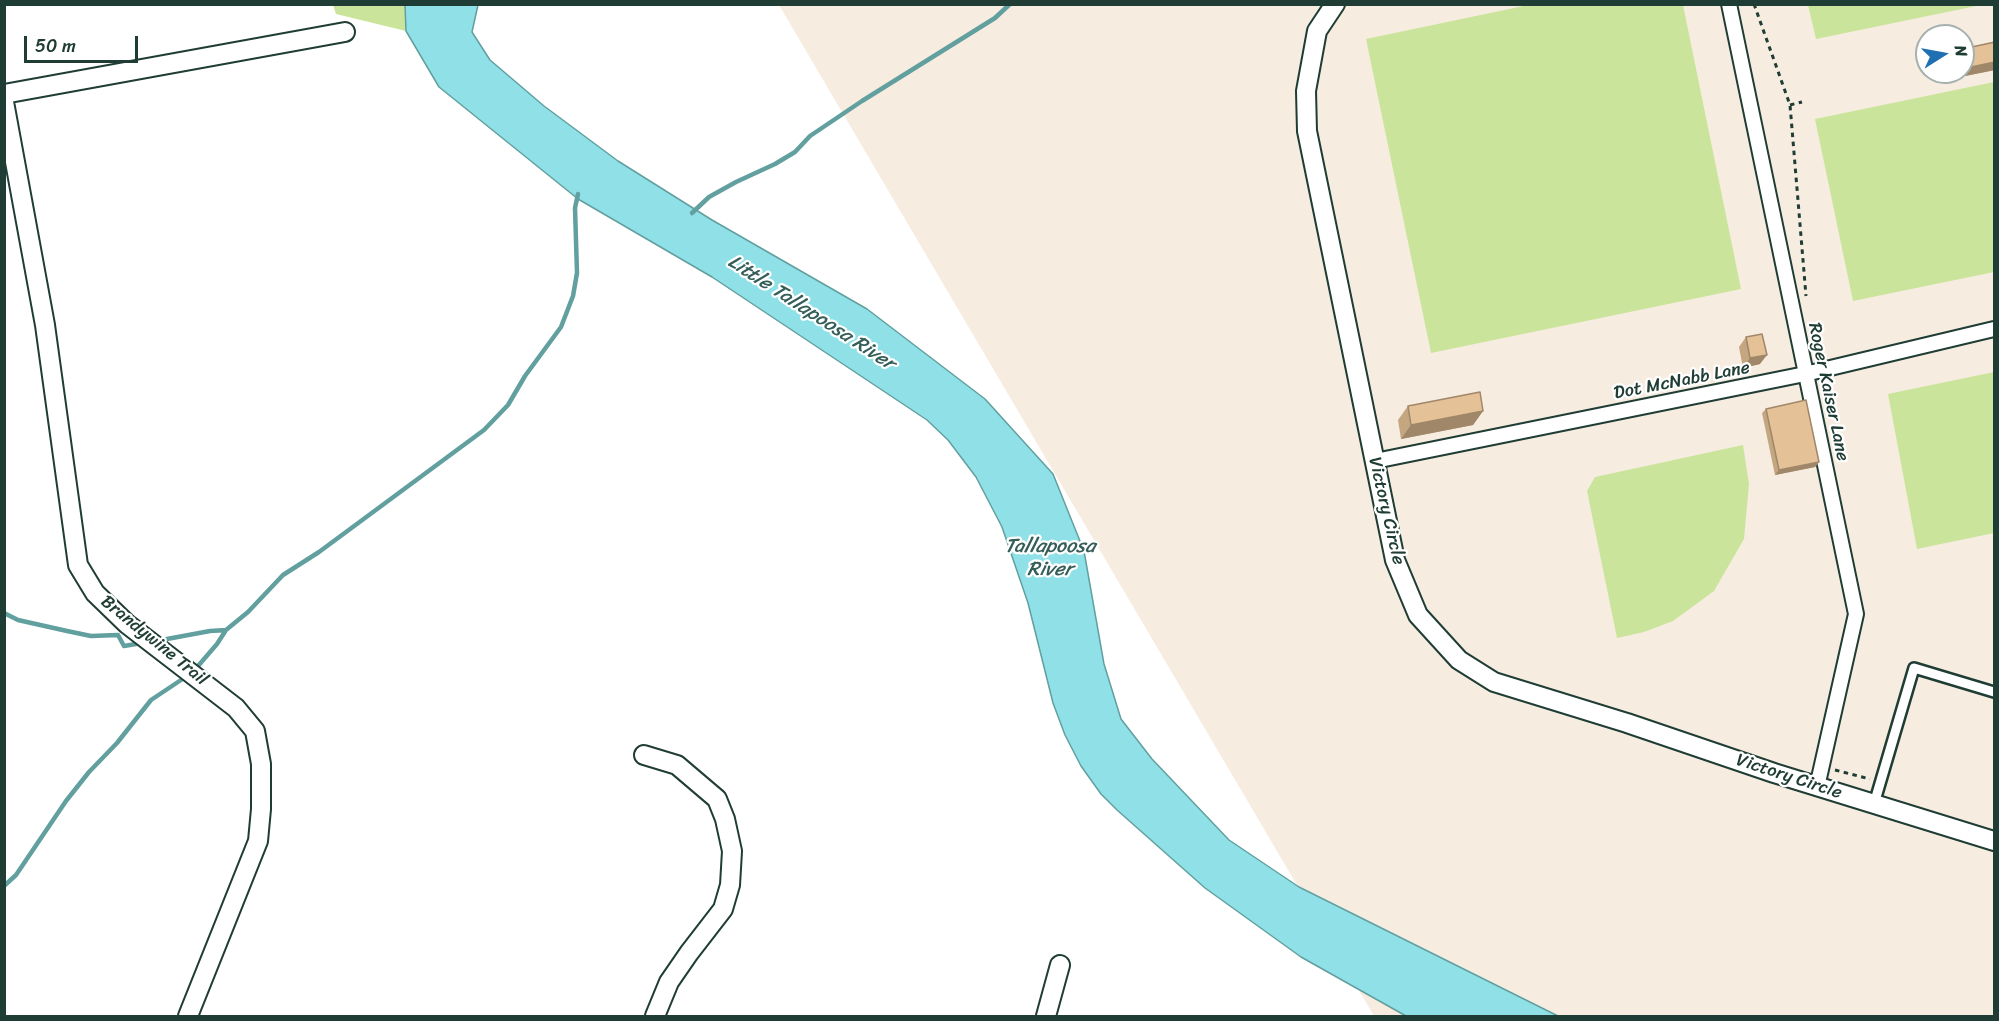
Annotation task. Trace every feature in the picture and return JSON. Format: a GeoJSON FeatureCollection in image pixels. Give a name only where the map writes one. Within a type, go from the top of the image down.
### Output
{"type":"FeatureCollection","features":[{"type":"Feature","properties":{"kind":"street","name":"Victory Circle"},"geometry":{"type":"LineString","coordinates":[[1335,4],[1317,31],[1306,91],[1307,131],[1395,560],[1418,615],[1459,660],[1494,682],[1627,723],[1817,787],[1995,841]]}},
{"type":"Feature","properties":{"kind":"street","name":"Roger Kaiser Lane"},"geometry":{"type":"LineString","coordinates":[[1729,4],[1857,614],[1817,787]]}},
{"type":"Feature","properties":{"kind":"street"},"geometry":{"type":"LineString","coordinates":[[4,94],[345,32]]}},
{"type":"Feature","properties":{"kind":"street","name":"Brandywine Trail"},"geometry":{"type":"LineString","coordinates":[[4,102],[45,325],[78,565],[95,593],[127,624],[236,708],[255,731],[261,764],[258,841],[188,1017]]}},
{"type":"Feature","properties":{"kind":"street","name":"Dot McNabb Lane"},"geometry":{"type":"LineString","coordinates":[[1375,461],[1805,374],[1995,329]]}},
{"type":"Feature","properties":{"kind":"street"},"geometry":{"type":"LineString","coordinates":[[644,755],[677,765],[717,799],[725,819],[732,851],[730,885],[723,909],[669,982],[655,1017]]}},
{"type":"Feature","properties":{"kind":"street"},"geometry":{"type":"LineString","coordinates":[[1046,1017],[1060,965]]}},
{"type":"Feature","properties":{"kind":"lane"},"geometry":{"type":"LineString","coordinates":[[1874,804],[1914,668],[1995,692]]}},
{"type":"Feature","properties":{"kind":"path"},"geometry":{"type":"LineString","coordinates":[[1754,4],[1790,105],[1806,299]]}},
{"type":"Feature","properties":{"kind":"path"},"geometry":{"type":"LineString","coordinates":[[1790,105],[1802,102]]}},
{"type":"Feature","properties":{"kind":"path"},"geometry":{"type":"LineString","coordinates":[[1822,767],[1880,781]]}},
{"type":"Feature","properties":{"kind":"shaded area"},"geometry":{"type":"Polygon","coordinates":[[[779,5],[1994,5],[1994,1016],[1374,1016],[779,5]]]}},
{"type":"Feature","properties":{"kind":"green space"},"geometry":{"type":"Polygon","coordinates":[[[1533,4],[1683,5],[1741,289],[1431,353],[1366,39],[1533,4]]]}},
{"type":"Feature","properties":{"kind":"green space"},"geometry":{"type":"Polygon","coordinates":[[[1808,4],[1981,5],[1816,39],[1808,4]]]}},
{"type":"Feature","properties":{"kind":"green space"},"geometry":{"type":"Polygon","coordinates":[[[333,5],[405,5],[406,31],[336,14],[333,5]]]}},
{"type":"Feature","properties":{"kind":"green space"},"geometry":{"type":"Polygon","coordinates":[[[1994,82],[1994,272],[1853,301],[1815,119],[1994,82]]]}},
{"type":"Feature","properties":{"kind":"green space"},"geometry":{"type":"Polygon","coordinates":[[[1994,372],[1994,533],[1917,549],[1888,394],[1994,372]]]}},
{"type":"Feature","properties":{"kind":"green space"},"geometry":{"type":"Polygon","coordinates":[[[1743,445],[1749,484],[1744,539],[1714,591],[1673,621],[1644,632],[1617,638],[1587,491],[1595,477],[1743,445]]]}},
{"type":"Feature","properties":{"kind":"water","name":"Tallapoosa River"},"geometry":{"type":"Polygon","coordinates":[[[405,5],[478,5],[472,32],[490,60],[544,106],[618,161],[712,220],[867,309],[985,399],[1053,474],[1084,551],[1104,664],[1121,719],[1152,759],[1229,840],[1299,887],[1558,1016],[1406,1016],[1301,957],[1205,888],[1117,810],[1101,794],[1081,766],[1065,735],[1053,703],[1028,603],[1002,527],[976,477],[948,440],[927,420],[712,277],[578,199],[439,87],[406,31],[405,5]]]}},
{"type":"Feature","properties":{"kind":"building"},"geometry":{"type":"Polygon","coordinates":[[[1995,42],[1995,62],[1975,66],[1975,46],[1995,42]]]}},
{"type":"Feature","properties":{"kind":"building"},"geometry":{"type":"Polygon","coordinates":[[[1762,334],[1767,355],[1750,358],[1746,337],[1762,334]]]}},
{"type":"Feature","properties":{"kind":"building"},"geometry":{"type":"Polygon","coordinates":[[[1480,392],[1483,411],[1411,425],[1408,406],[1480,392]]]}},
{"type":"Feature","properties":{"kind":"building"},"geometry":{"type":"Polygon","coordinates":[[[1806,400],[1819,462],[1779,470],[1766,409],[1806,400]]]}},
{"type":"Feature","properties":{"kind":"waterway"},"geometry":{"type":"LineString","coordinates":[[692,213],[709,197],[795,152],[810,136],[995,18],[1010,4]]}},
{"type":"Feature","properties":{"kind":"waterway"},"geometry":{"type":"LineString","coordinates":[[198,666],[226,630],[248,612],[283,575],[319,552],[484,430],[508,405],[525,376],[561,327],[573,296],[577,273],[575,208],[578,194]]}},
{"type":"Feature","properties":{"kind":"waterway"},"geometry":{"type":"LineString","coordinates":[[4,613],[18,620],[91,636],[118,635],[124,646],[136,644]]}},
{"type":"Feature","properties":{"kind":"waterway"},"geometry":{"type":"LineString","coordinates":[[167,639],[226,630]]}},
{"type":"Feature","properties":{"kind":"waterway"},"geometry":{"type":"LineString","coordinates":[[4,886],[16,875],[66,801],[89,772],[117,743],[151,700],[181,680]]}},
{"type":"Feature","properties":{"kind":"water label","name":"Little Tallapoosa River"},"geometry":{"type":"Point","coordinates":[811,313]}}]}
